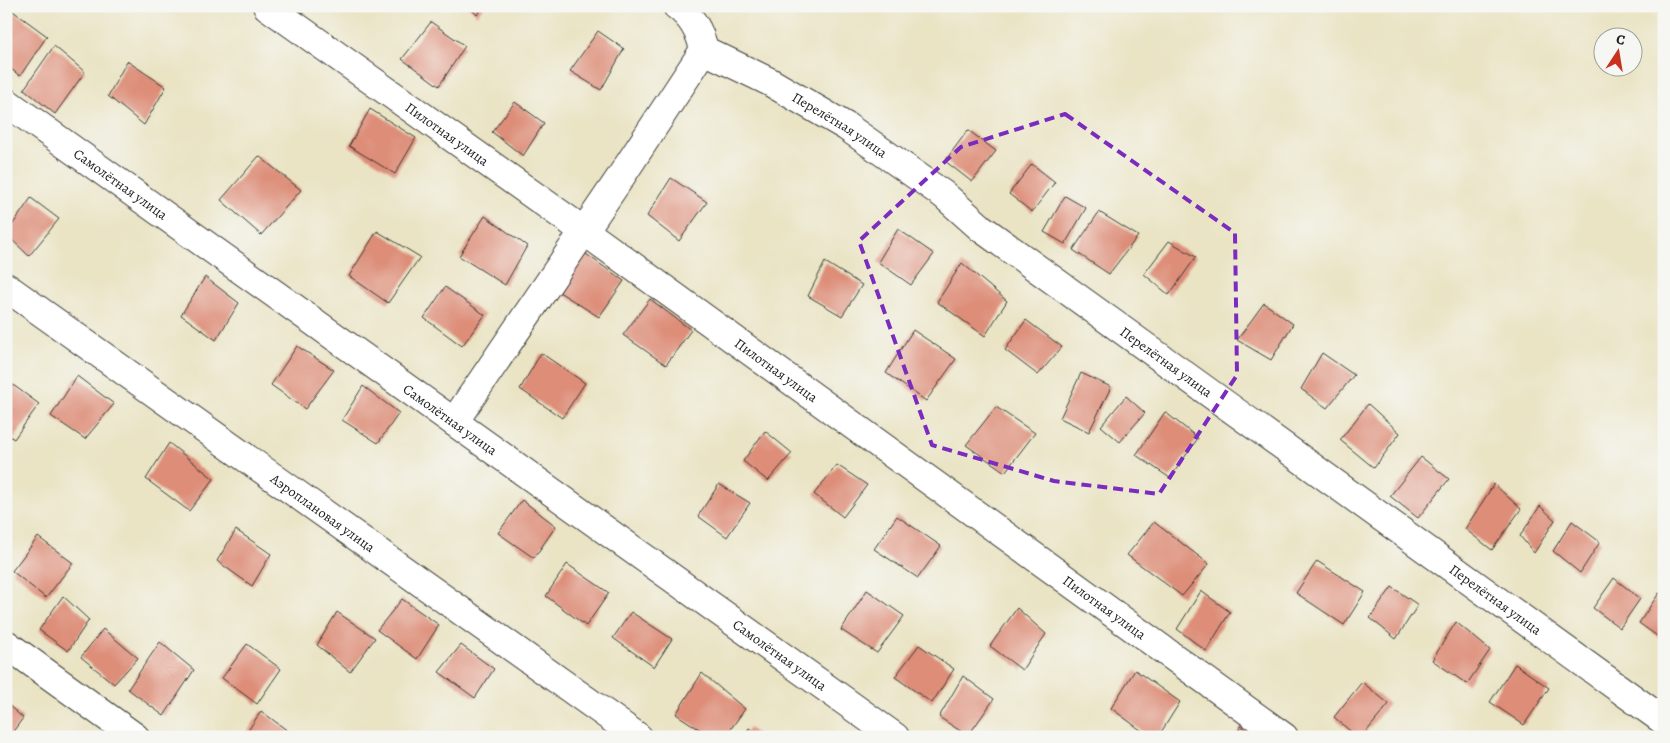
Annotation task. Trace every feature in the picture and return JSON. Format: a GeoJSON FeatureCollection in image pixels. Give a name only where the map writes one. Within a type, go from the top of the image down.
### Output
{"type":"FeatureCollection","features":[{"type":"Feature","properties":{"kind":"street","name":"Пилотная улица"},"geometry":{"type":"LineString","coordinates":[[266,6],[584,231],[1284,737]]}},
{"type":"Feature","properties":{"kind":"street"},"geometry":{"type":"LineString","coordinates":[[454,422],[704,50],[701,36],[694,23],[688,14],[677,6]]}},
{"type":"Feature","properties":{"kind":"street","name":"Перелётная улица"},"geometry":{"type":"LineString","coordinates":[[704,50],[770,82],[821,112],[913,172],[989,233],[1664,721]]}},
{"type":"Feature","properties":{"kind":"street","name":"Самолётная улица"},"geometry":{"type":"LineString","coordinates":[[6,102],[895,737]]}},
{"type":"Feature","properties":{"kind":"street","name":"Аэроплановая улица"},"geometry":{"type":"LineString","coordinates":[[6,287],[638,737]]}},
{"type":"Feature","properties":{"kind":"street"},"geometry":{"type":"LineString","coordinates":[[6,644],[135,737]]}},
{"type":"Feature","properties":{"kind":"highlighted area"},"geometry":{"type":"Polygon","coordinates":[[[1065,114],[1235,233],[1237,375],[1159,494],[1054,481],[932,445],[859,241],[961,147],[1065,114]]]}},
{"type":"Feature","properties":{"kind":"building"},"geometry":{"type":"Polygon","coordinates":[[[6,6],[47,36],[20,76],[6,65],[6,6]]]}},
{"type":"Feature","properties":{"kind":"building"},"geometry":{"type":"Polygon","coordinates":[[[468,6],[484,6],[477,15],[468,6]]]}},
{"type":"Feature","properties":{"kind":"building"},"geometry":{"type":"Polygon","coordinates":[[[431,22],[465,46],[439,86],[402,59],[431,22]]]}},
{"type":"Feature","properties":{"kind":"building"},"geometry":{"type":"Polygon","coordinates":[[[598,31],[624,49],[601,90],[570,71],[598,31]]]}},
{"type":"Feature","properties":{"kind":"building"},"geometry":{"type":"Polygon","coordinates":[[[54,46],[85,72],[55,114],[24,89],[54,46]]]}},
{"type":"Feature","properties":{"kind":"building"},"geometry":{"type":"Polygon","coordinates":[[[127,61],[166,87],[144,125],[108,96],[127,61]]]}},
{"type":"Feature","properties":{"kind":"building"},"geometry":{"type":"Polygon","coordinates":[[[515,102],[544,123],[523,156],[492,132],[515,102]]]}},
{"type":"Feature","properties":{"kind":"building"},"geometry":{"type":"Polygon","coordinates":[[[370,109],[416,138],[395,174],[349,146],[370,109]]]}},
{"type":"Feature","properties":{"kind":"building"},"geometry":{"type":"Polygon","coordinates":[[[968,130],[996,151],[972,182],[945,161],[968,130]]]}},
{"type":"Feature","properties":{"kind":"building"},"geometry":{"type":"Polygon","coordinates":[[[259,156],[301,190],[261,235],[221,200],[259,156]]]}},
{"type":"Feature","properties":{"kind":"building"},"geometry":{"type":"Polygon","coordinates":[[[1032,164],[1055,182],[1032,212],[1009,194],[1032,164]]]}},
{"type":"Feature","properties":{"kind":"building"},"geometry":{"type":"Polygon","coordinates":[[[671,178],[707,202],[679,241],[647,216],[671,178]]]}},
{"type":"Feature","properties":{"kind":"building"},"geometry":{"type":"Polygon","coordinates":[[[1065,196],[1086,208],[1065,244],[1044,232],[1065,196]]]}},
{"type":"Feature","properties":{"kind":"building"},"geometry":{"type":"Polygon","coordinates":[[[31,198],[59,219],[29,256],[6,234],[31,198]]]}},
{"type":"Feature","properties":{"kind":"building"},"geometry":{"type":"Polygon","coordinates":[[[1099,212],[1138,236],[1109,274],[1073,250],[1099,212]]]}},
{"type":"Feature","properties":{"kind":"building"},"geometry":{"type":"Polygon","coordinates":[[[485,216],[527,246],[505,285],[459,256],[485,216]]]}},
{"type":"Feature","properties":{"kind":"building"},"geometry":{"type":"Polygon","coordinates":[[[898,229],[934,254],[911,285],[878,262],[898,229]]]}},
{"type":"Feature","properties":{"kind":"building"},"geometry":{"type":"Polygon","coordinates":[[[377,231],[420,257],[388,303],[349,276],[377,231]]]}},
{"type":"Feature","properties":{"kind":"building"},"geometry":{"type":"Polygon","coordinates":[[[1169,241],[1196,257],[1169,295],[1144,274],[1169,241]]]}},
{"type":"Feature","properties":{"kind":"building"},"geometry":{"type":"Polygon","coordinates":[[[583,252],[624,281],[599,317],[556,290],[583,252]]]}},
{"type":"Feature","properties":{"kind":"building"},"geometry":{"type":"Polygon","coordinates":[[[825,262],[862,285],[842,316],[808,296],[825,262]]]}},
{"type":"Feature","properties":{"kind":"building"},"geometry":{"type":"Polygon","coordinates":[[[962,263],[1007,301],[985,336],[937,302],[962,263]]]}},
{"type":"Feature","properties":{"kind":"building"},"geometry":{"type":"Polygon","coordinates":[[[205,277],[239,303],[216,340],[181,315],[205,277]]]}},
{"type":"Feature","properties":{"kind":"building"},"geometry":{"type":"Polygon","coordinates":[[[445,287],[485,315],[462,346],[424,318],[445,287]]]}},
{"type":"Feature","properties":{"kind":"building"},"geometry":{"type":"Polygon","coordinates":[[[650,299],[691,330],[666,365],[623,335],[650,299]]]}},
{"type":"Feature","properties":{"kind":"building"},"geometry":{"type":"Polygon","coordinates":[[[1264,303],[1293,324],[1271,360],[1237,340],[1264,303]]]}},
{"type":"Feature","properties":{"kind":"building"},"geometry":{"type":"Polygon","coordinates":[[[1026,320],[1062,347],[1038,375],[1005,350],[1026,320]]]}},
{"type":"Feature","properties":{"kind":"building"},"geometry":{"type":"Polygon","coordinates":[[[913,330],[956,359],[926,401],[886,373],[913,330]]]}},
{"type":"Feature","properties":{"kind":"building"},"geometry":{"type":"Polygon","coordinates":[[[297,346],[334,370],[305,409],[271,385],[297,346]]]}},
{"type":"Feature","properties":{"kind":"building"},"geometry":{"type":"Polygon","coordinates":[[[541,353],[585,383],[562,418],[520,389],[541,353]]]}},
{"type":"Feature","properties":{"kind":"building"},"geometry":{"type":"Polygon","coordinates":[[[1322,353],[1354,375],[1327,408],[1301,389],[1322,353]]]}},
{"type":"Feature","properties":{"kind":"building"},"geometry":{"type":"Polygon","coordinates":[[[1081,373],[1111,387],[1089,432],[1060,418],[1081,373]]]}},
{"type":"Feature","properties":{"kind":"building"},"geometry":{"type":"Polygon","coordinates":[[[77,376],[114,404],[85,439],[51,416],[77,376]]]}},
{"type":"Feature","properties":{"kind":"building"},"geometry":{"type":"Polygon","coordinates":[[[9,382],[39,404],[14,439],[6,434],[6,386],[9,382]]]}},
{"type":"Feature","properties":{"kind":"building"},"geometry":{"type":"Polygon","coordinates":[[[363,386],[399,413],[378,443],[342,420],[363,386]]]}},
{"type":"Feature","properties":{"kind":"building"},"geometry":{"type":"Polygon","coordinates":[[[1126,396],[1145,413],[1120,442],[1101,426],[1126,396]]]}},
{"type":"Feature","properties":{"kind":"building"},"geometry":{"type":"Polygon","coordinates":[[[1368,404],[1400,433],[1374,468],[1340,440],[1368,404]]]}},
{"type":"Feature","properties":{"kind":"building"},"geometry":{"type":"Polygon","coordinates":[[[996,407],[1035,433],[1005,472],[966,445],[996,407]]]}},
{"type":"Feature","properties":{"kind":"building"},"geometry":{"type":"Polygon","coordinates":[[[1165,412],[1198,438],[1170,478],[1136,455],[1165,412]]]}},
{"type":"Feature","properties":{"kind":"building"},"geometry":{"type":"Polygon","coordinates":[[[765,431],[792,453],[768,481],[743,461],[765,431]]]}},
{"type":"Feature","properties":{"kind":"building"},"geometry":{"type":"Polygon","coordinates":[[[169,443],[214,479],[189,511],[146,479],[169,443]]]}},
{"type":"Feature","properties":{"kind":"building"},"geometry":{"type":"Polygon","coordinates":[[[1421,457],[1449,479],[1418,518],[1390,496],[1421,457]]]}},
{"type":"Feature","properties":{"kind":"building"},"geometry":{"type":"Polygon","coordinates":[[[837,465],[867,485],[843,517],[814,494],[837,465]]]}},
{"type":"Feature","properties":{"kind":"building"},"geometry":{"type":"Polygon","coordinates":[[[719,484],[750,503],[727,537],[698,516],[719,484]]]}},
{"type":"Feature","properties":{"kind":"building"},"geometry":{"type":"Polygon","coordinates":[[[1494,484],[1521,509],[1492,550],[1465,529],[1494,484]]]}},
{"type":"Feature","properties":{"kind":"building"},"geometry":{"type":"Polygon","coordinates":[[[522,500],[556,526],[534,558],[498,533],[522,500]]]}},
{"type":"Feature","properties":{"kind":"building"},"geometry":{"type":"Polygon","coordinates":[[[1540,506],[1555,520],[1534,553],[1520,536],[1540,506]]]}},
{"type":"Feature","properties":{"kind":"building"},"geometry":{"type":"Polygon","coordinates":[[[897,516],[941,546],[918,578],[874,549],[897,516]]]}},
{"type":"Feature","properties":{"kind":"building"},"geometry":{"type":"Polygon","coordinates":[[[1572,521],[1600,542],[1580,573],[1553,551],[1572,521]]]}},
{"type":"Feature","properties":{"kind":"building"},"geometry":{"type":"Polygon","coordinates":[[[1154,522],[1209,564],[1182,596],[1127,555],[1154,522]]]}},
{"type":"Feature","properties":{"kind":"building"},"geometry":{"type":"Polygon","coordinates":[[[236,530],[271,554],[252,586],[217,561],[236,530]]]}},
{"type":"Feature","properties":{"kind":"building"},"geometry":{"type":"Polygon","coordinates":[[[38,537],[73,563],[46,598],[12,571],[38,537]]]}},
{"type":"Feature","properties":{"kind":"building"},"geometry":{"type":"Polygon","coordinates":[[[1317,561],[1365,592],[1344,625],[1296,593],[1317,561]]]}},
{"type":"Feature","properties":{"kind":"building"},"geometry":{"type":"Polygon","coordinates":[[[567,564],[609,593],[586,626],[546,596],[567,564]]]}},
{"type":"Feature","properties":{"kind":"building"},"geometry":{"type":"Polygon","coordinates":[[[1614,578],[1640,599],[1620,628],[1593,608],[1614,578]]]}},
{"type":"Feature","properties":{"kind":"building"},"geometry":{"type":"Polygon","coordinates":[[[1392,587],[1418,605],[1396,639],[1370,618],[1392,587]]]}},
{"type":"Feature","properties":{"kind":"building"},"geometry":{"type":"Polygon","coordinates":[[[867,590],[904,616],[877,653],[841,630],[867,590]]]}},
{"type":"Feature","properties":{"kind":"building"},"geometry":{"type":"Polygon","coordinates":[[[1201,591],[1230,612],[1206,651],[1177,629],[1201,591]]]}},
{"type":"Feature","properties":{"kind":"building"},"geometry":{"type":"Polygon","coordinates":[[[1659,593],[1664,596],[1664,641],[1639,623],[1659,593]]]}},
{"type":"Feature","properties":{"kind":"building"},"geometry":{"type":"Polygon","coordinates":[[[63,596],[89,620],[68,651],[39,630],[63,596]]]}},
{"type":"Feature","properties":{"kind":"building"},"geometry":{"type":"Polygon","coordinates":[[[402,599],[439,625],[417,659],[377,630],[402,599]]]}},
{"type":"Feature","properties":{"kind":"building"},"geometry":{"type":"Polygon","coordinates":[[[1017,608],[1046,634],[1022,670],[990,646],[1017,608]]]}},
{"type":"Feature","properties":{"kind":"building"},"geometry":{"type":"Polygon","coordinates":[[[337,612],[375,638],[350,672],[317,645],[337,612]]]}},
{"type":"Feature","properties":{"kind":"building"},"geometry":{"type":"Polygon","coordinates":[[[631,612],[672,639],[654,667],[613,638],[631,612]]]}},
{"type":"Feature","properties":{"kind":"building"},"geometry":{"type":"Polygon","coordinates":[[[1456,622],[1490,650],[1467,684],[1432,660],[1456,622]]]}},
{"type":"Feature","properties":{"kind":"building"},"geometry":{"type":"Polygon","coordinates":[[[103,629],[138,658],[114,684],[81,657],[103,629]]]}},
{"type":"Feature","properties":{"kind":"building"},"geometry":{"type":"Polygon","coordinates":[[[160,642],[194,670],[164,716],[128,689],[160,642]]]}},
{"type":"Feature","properties":{"kind":"building"},"geometry":{"type":"Polygon","coordinates":[[[247,644],[281,669],[257,704],[222,678],[247,644]]]}},
{"type":"Feature","properties":{"kind":"building"},"geometry":{"type":"Polygon","coordinates":[[[461,645],[494,669],[475,698],[439,672],[461,645]]]}},
{"type":"Feature","properties":{"kind":"building"},"geometry":{"type":"Polygon","coordinates":[[[919,645],[954,669],[932,703],[895,677],[919,645]]]}},
{"type":"Feature","properties":{"kind":"building"},"geometry":{"type":"Polygon","coordinates":[[[1515,664],[1549,688],[1524,725],[1490,702],[1515,664]]]}},
{"type":"Feature","properties":{"kind":"building"},"geometry":{"type":"Polygon","coordinates":[[[1135,670],[1180,702],[1158,737],[1150,737],[1111,708],[1135,670]]]}},
{"type":"Feature","properties":{"kind":"building"},"geometry":{"type":"Polygon","coordinates":[[[702,673],[745,709],[725,737],[711,737],[676,714],[702,673]]]}},
{"type":"Feature","properties":{"kind":"building"},"geometry":{"type":"Polygon","coordinates":[[[963,676],[994,699],[968,736],[939,717],[963,676]]]}},
{"type":"Feature","properties":{"kind":"building"},"geometry":{"type":"Polygon","coordinates":[[[1362,682],[1389,704],[1362,737],[1357,737],[1334,717],[1362,682]]]}},
{"type":"Feature","properties":{"kind":"building"},"geometry":{"type":"Polygon","coordinates":[[[6,703],[23,718],[9,737],[6,737],[6,703]]]}},
{"type":"Feature","properties":{"kind":"building"},"geometry":{"type":"Polygon","coordinates":[[[261,711],[292,734],[289,737],[244,737],[261,711]]]}},
{"type":"Feature","properties":{"kind":"building"},"geometry":{"type":"Polygon","coordinates":[[[1241,726],[1256,737],[1235,737],[1241,726]]]}},
{"type":"Feature","properties":{"kind":"building"},"geometry":{"type":"Polygon","coordinates":[[[749,728],[762,737],[743,737],[749,728]]]}}]}
